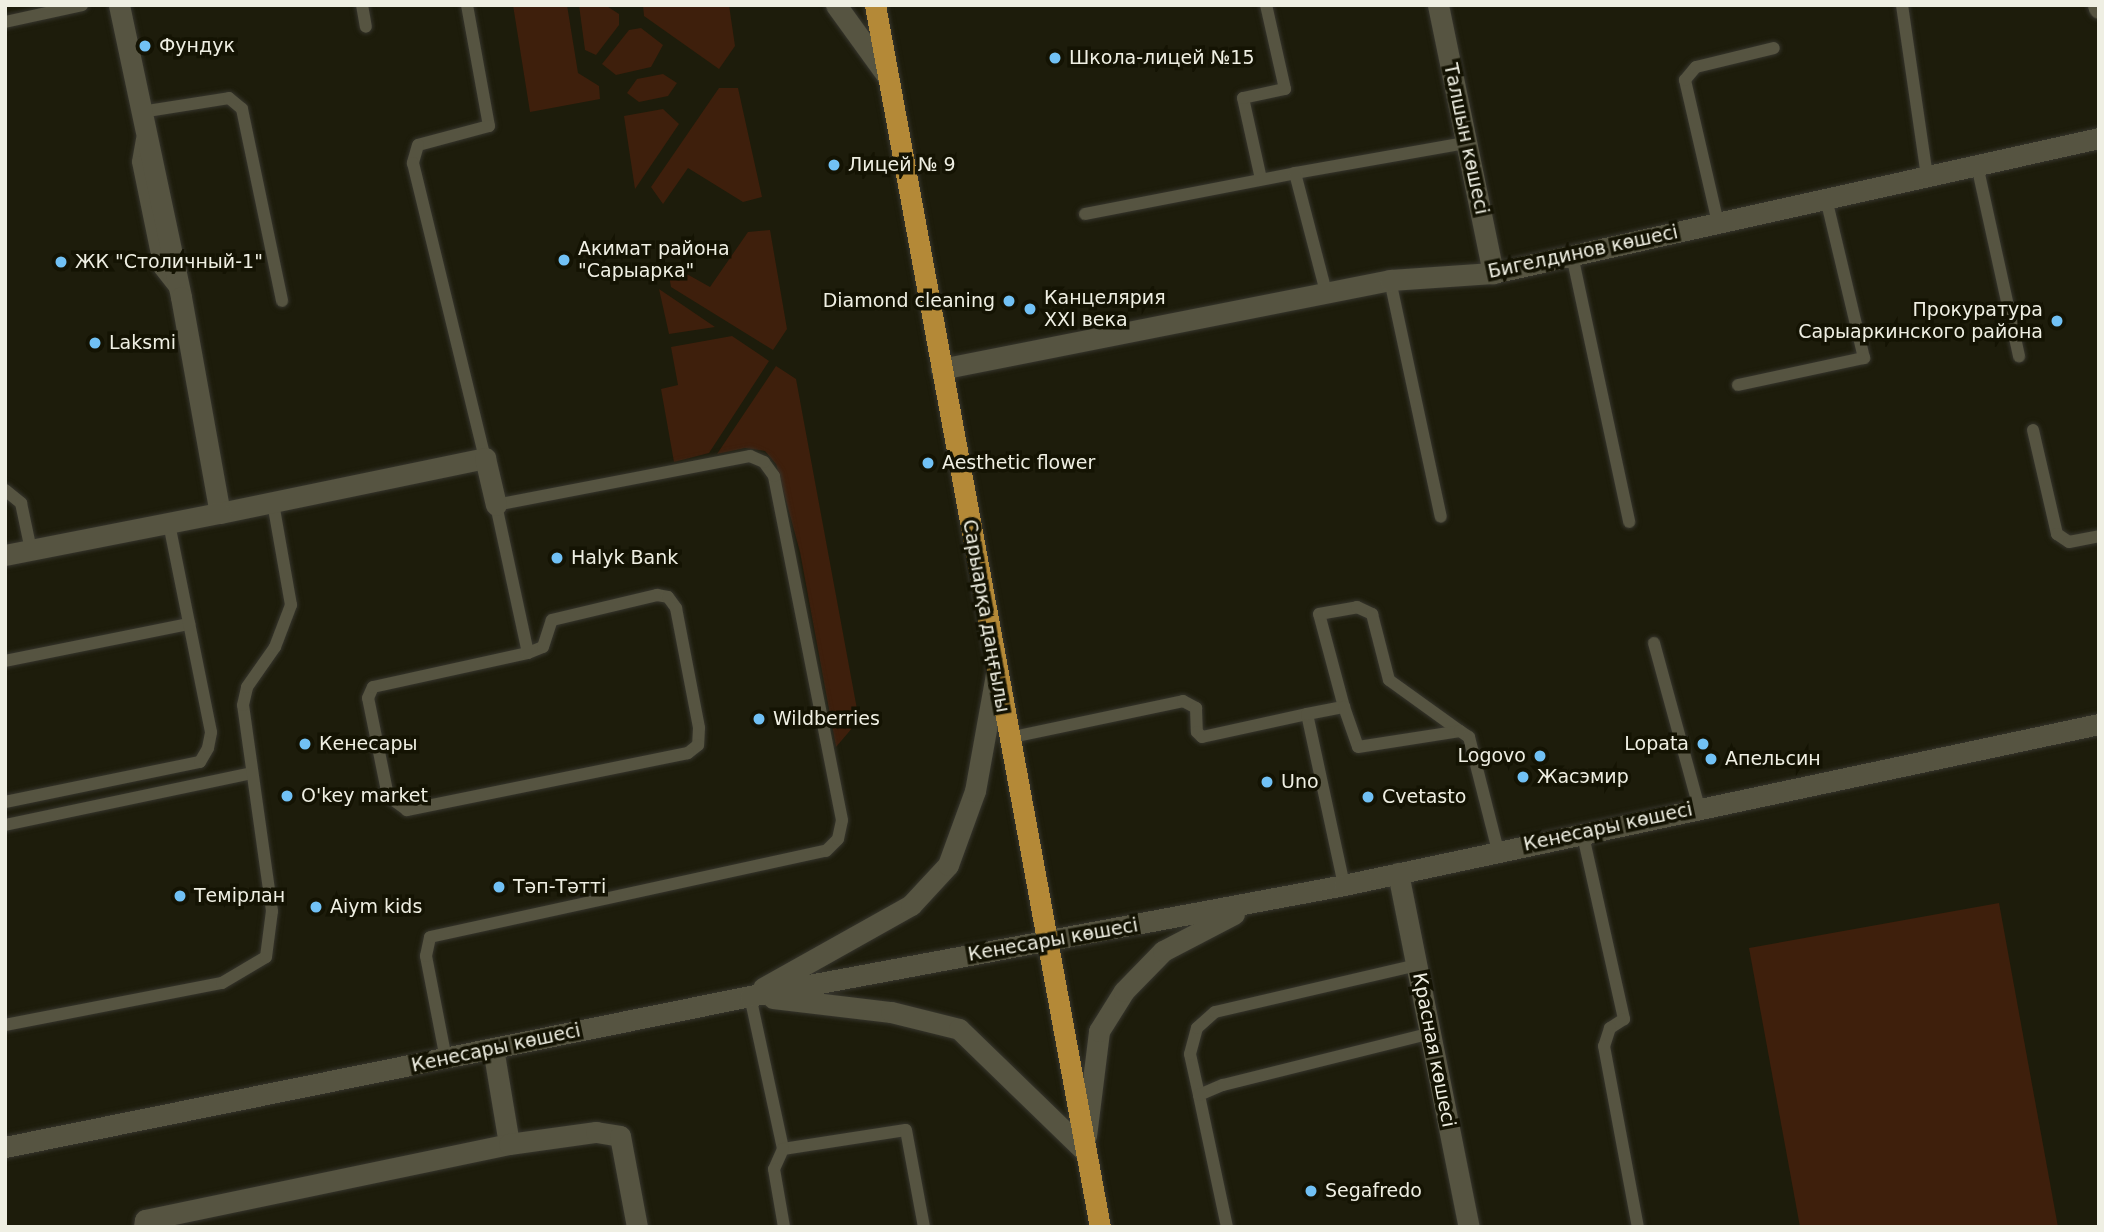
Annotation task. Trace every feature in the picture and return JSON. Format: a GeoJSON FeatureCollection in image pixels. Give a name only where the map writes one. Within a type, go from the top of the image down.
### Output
{"type":"FeatureCollection","features":[{"type":"Feature","properties":{"kind":"main road","name":"Сарыарқа даңғылы"},"geometry":{"type":"LineString","coordinates":[[875,5],[1045,943],[1100,1227]]}},
{"type":"Feature","properties":{"kind":"street"},"geometry":{"type":"LineString","coordinates":[[119,5],[181,297],[220,513]]}},
{"type":"Feature","properties":{"kind":"street"},"geometry":{"type":"LineString","coordinates":[[836,5],[888,78]]}},
{"type":"Feature","properties":{"kind":"street","name":"Талшын көшесі"},"geometry":{"type":"LineString","coordinates":[[1438,5],[1493,273]]}},
{"type":"Feature","properties":{"kind":"street","name":"Бигелдинов көшесі"},"geometry":{"type":"LineString","coordinates":[[941,369],[1390,280],[1493,273],[2099,138]]}},
{"type":"Feature","properties":{"kind":"street"},"geometry":{"type":"LineString","coordinates":[[5,555],[273,503],[485,458],[496,505]]}},
{"type":"Feature","properties":{"kind":"street"},"geometry":{"type":"LineString","coordinates":[[750,996],[911,905],[948,865],[975,791],[996,674]]}},
{"type":"Feature","properties":{"kind":"street","name":"Кенесары көшесі"},"geometry":{"type":"LineString","coordinates":[[5,1147],[750,996],[1344,885],[1582,831],[2099,724]]}},
{"type":"Feature","properties":{"kind":"street","name":"Красная көшесі"},"geometry":{"type":"LineString","coordinates":[[1398,873],[1469,1227]]}},
{"type":"Feature","properties":{"kind":"street"},"geometry":{"type":"LineString","coordinates":[[1084,1150],[1099,1031],[1124,991],[1163,951],[1265,900]]}},
{"type":"Feature","properties":{"kind":"street"},"geometry":{"type":"LineString","coordinates":[[750,996],[891,1012],[960,1029],[1084,1150]]}},
{"type":"Feature","properties":{"kind":"street"},"geometry":{"type":"LineString","coordinates":[[493,1048],[509,1144]]}},
{"type":"Feature","properties":{"kind":"street"},"geometry":{"type":"LineString","coordinates":[[144,1227],[145,1220],[509,1144],[596,1132],[620,1136],[637,1227]]}},
{"type":"Feature","properties":{"kind":"lane"},"geometry":{"type":"LineString","coordinates":[[5,22],[82,5]]}},
{"type":"Feature","properties":{"kind":"lane"},"geometry":{"type":"LineString","coordinates":[[362,5],[366,27]]}},
{"type":"Feature","properties":{"kind":"lane"},"geometry":{"type":"LineString","coordinates":[[467,5],[489,126],[418,145],[413,163],[485,458]]}},
{"type":"Feature","properties":{"kind":"lane"},"geometry":{"type":"LineString","coordinates":[[1261,180],[1243,98],[1285,89],[1266,5]]}},
{"type":"Feature","properties":{"kind":"lane"},"geometry":{"type":"LineString","coordinates":[[1902,5],[1927,176]]}},
{"type":"Feature","properties":{"kind":"lane"},"geometry":{"type":"LineString","coordinates":[[1718,223],[1685,80],[1696,67],[1774,48]]}},
{"type":"Feature","properties":{"kind":"lane"},"geometry":{"type":"LineString","coordinates":[[143,120],[229,98],[242,108],[282,301]]}},
{"type":"Feature","properties":{"kind":"lane"},"geometry":{"type":"LineString","coordinates":[[1085,214],[1466,143]]}},
{"type":"Feature","properties":{"kind":"lane"},"geometry":{"type":"LineString","coordinates":[[1977,165],[2019,356]]}},
{"type":"Feature","properties":{"kind":"lane"},"geometry":{"type":"LineString","coordinates":[[1295,173],[1326,292]]}},
{"type":"Feature","properties":{"kind":"lane"},"geometry":{"type":"LineString","coordinates":[[1738,385],[1864,358],[1826,198]]}},
{"type":"Feature","properties":{"kind":"lane"},"geometry":{"type":"LineString","coordinates":[[1572,255],[1629,522]]}},
{"type":"Feature","properties":{"kind":"lane"},"geometry":{"type":"LineString","coordinates":[[1390,280],[1441,517]]}},
{"type":"Feature","properties":{"kind":"lane"},"geometry":{"type":"LineString","coordinates":[[2033,430],[2057,534],[2069,542],[2099,536]]}},
{"type":"Feature","properties":{"kind":"lane"},"geometry":{"type":"LineString","coordinates":[[446,1059],[426,956],[430,937],[826,851],[838,839],[842,820],[774,476],[764,462],[750,456],[496,505],[528,653]]}},
{"type":"Feature","properties":{"kind":"lane"},"geometry":{"type":"LineString","coordinates":[[5,490],[21,503],[31,550]]}},
{"type":"Feature","properties":{"kind":"lane"},"geometry":{"type":"LineString","coordinates":[[5,1025],[222,983],[266,957],[272,911],[244,695],[275,647],[291,606],[273,503]]}},
{"type":"Feature","properties":{"kind":"lane"},"geometry":{"type":"LineString","coordinates":[[5,802],[200,762],[211,732],[169,524]]}},
{"type":"Feature","properties":{"kind":"lane"},"geometry":{"type":"LineString","coordinates":[[657,595],[668,597],[678,621],[699,728],[698,745],[674,756],[407,810],[397,806],[388,796],[369,698],[373,687],[528,653],[543,647],[552,620],[657,595]]}},
{"type":"Feature","properties":{"kind":"lane"},"geometry":{"type":"LineString","coordinates":[[1460,731],[1357,747],[1319,614],[1357,607],[1372,614],[1389,680],[1460,731],[1473,742],[1497,851]]}},
{"type":"Feature","properties":{"kind":"lane"},"geometry":{"type":"LineString","coordinates":[[5,661],[190,624]]}},
{"type":"Feature","properties":{"kind":"lane"},"geometry":{"type":"LineString","coordinates":[[1654,643],[1699,808]]}},
{"type":"Feature","properties":{"kind":"lane"},"geometry":{"type":"LineString","coordinates":[[1008,738],[1183,701],[1196,708],[1197,732],[1202,737],[1344,707]]}},
{"type":"Feature","properties":{"kind":"lane"},"geometry":{"type":"LineString","coordinates":[[1307,715],[1344,885]]}},
{"type":"Feature","properties":{"kind":"lane"},"geometry":{"type":"LineString","coordinates":[[5,825],[252,773]]}},
{"type":"Feature","properties":{"kind":"lane"},"geometry":{"type":"LineString","coordinates":[[1582,831],[1624,1019],[1610,1028],[1604,1046],[1638,1227]]}},
{"type":"Feature","properties":{"kind":"lane"},"geometry":{"type":"LineString","coordinates":[[1227,1227],[1191,1054],[1197,1028],[1215,1012],[1417,965]]}},
{"type":"Feature","properties":{"kind":"lane"},"geometry":{"type":"LineString","coordinates":[[750,996],[783,1149],[774,1169],[784,1227]]}},
{"type":"Feature","properties":{"kind":"lane"},"geometry":{"type":"LineString","coordinates":[[1199,1095],[1223,1085],[1432,1033]]}},
{"type":"Feature","properties":{"kind":"lane"},"geometry":{"type":"LineString","coordinates":[[783,1149],[906,1129],[924,1227]]}},
{"type":"Feature","properties":{"kind":"shaded area"},"geometry":{"type":"Polygon","coordinates":[[[513,5],[567,5],[578,73],[599,86],[600,99],[530,112],[513,5]]]}},
{"type":"Feature","properties":{"kind":"shaded area"},"geometry":{"type":"Polygon","coordinates":[[[579,5],[605,5],[619,14],[619,25],[596,55],[585,50],[579,5]]]}},
{"type":"Feature","properties":{"kind":"shaded area"},"geometry":{"type":"Polygon","coordinates":[[[643,5],[729,5],[735,46],[719,69],[644,16],[643,5]]]}},
{"type":"Feature","properties":{"kind":"shaded area"},"geometry":{"type":"Polygon","coordinates":[[[641,28],[663,45],[651,67],[616,75],[602,64],[629,30],[641,28]]]}},
{"type":"Feature","properties":{"kind":"shaded area"},"geometry":{"type":"Polygon","coordinates":[[[663,74],[677,83],[668,96],[639,102],[627,93],[637,79],[663,74]]]}},
{"type":"Feature","properties":{"kind":"shaded area"},"geometry":{"type":"Polygon","coordinates":[[[719,88],[738,88],[762,197],[743,202],[688,168],[663,204],[651,187],[719,88]]]}},
{"type":"Feature","properties":{"kind":"shaded area"},"geometry":{"type":"Polygon","coordinates":[[[663,109],[679,124],[635,189],[624,116],[663,109]]]}},
{"type":"Feature","properties":{"kind":"shaded area"},"geometry":{"type":"Polygon","coordinates":[[[770,230],[787,329],[773,350],[671,287],[667,263],[710,287],[748,232],[770,230]]]}},
{"type":"Feature","properties":{"kind":"shaded area"},"geometry":{"type":"Polygon","coordinates":[[[659,289],[715,327],[669,334],[659,289]]]}},
{"type":"Feature","properties":{"kind":"shaded area"},"geometry":{"type":"Polygon","coordinates":[[[732,336],[769,361],[709,453],[674,462],[661,389],[678,385],[671,347],[732,336]]]}},
{"type":"Feature","properties":{"kind":"shaded area"},"geometry":{"type":"Polygon","coordinates":[[[776,366],[796,379],[859,720],[836,747],[800,552],[776,464],[765,451],[745,448],[717,454],[776,366]]]}},
{"type":"Feature","properties":{"kind":"shaded area"},"geometry":{"type":"Polygon","coordinates":[[[1999,903],[2058,1227],[1800,1227],[1749,948],[1999,903]]]}},
{"type":"Feature","properties":{"kind":"place","name":"Фундук"},"geometry":{"type":"Point","coordinates":[145,46]}},
{"type":"Feature","properties":{"kind":"place","name":"Школа-лицей №15"},"geometry":{"type":"Point","coordinates":[1055,58]}},
{"type":"Feature","properties":{"kind":"place","name":"Лицей № 9"},"geometry":{"type":"Point","coordinates":[834,165]}},
{"type":"Feature","properties":{"kind":"place","name":"Акимат района \"Сарыарка\""},"geometry":{"type":"Point","coordinates":[564,260]}},
{"type":"Feature","properties":{"kind":"place","name":"ЖК \"Столичный-1\""},"geometry":{"type":"Point","coordinates":[61,262]}},
{"type":"Feature","properties":{"kind":"place","name":"Diamond cleaning"},"geometry":{"type":"Point","coordinates":[1009,301]}},
{"type":"Feature","properties":{"kind":"place","name":"Канцелярия XXI века"},"geometry":{"type":"Point","coordinates":[1030,309]}},
{"type":"Feature","properties":{"kind":"place","name":"Прокуратура Сарыаркинского района"},"geometry":{"type":"Point","coordinates":[2057,321]}},
{"type":"Feature","properties":{"kind":"place","name":"Laksmi"},"geometry":{"type":"Point","coordinates":[95,343]}},
{"type":"Feature","properties":{"kind":"place","name":"Aesthetic flower"},"geometry":{"type":"Point","coordinates":[928,463]}},
{"type":"Feature","properties":{"kind":"place","name":"Halyk Bank"},"geometry":{"type":"Point","coordinates":[557,558]}},
{"type":"Feature","properties":{"kind":"place","name":"Wildberries"},"geometry":{"type":"Point","coordinates":[759,719]}},
{"type":"Feature","properties":{"kind":"place","name":"Кенесары"},"geometry":{"type":"Point","coordinates":[305,744]}},
{"type":"Feature","properties":{"kind":"place","name":"Lopata"},"geometry":{"type":"Point","coordinates":[1703,744]}},
{"type":"Feature","properties":{"kind":"place","name":"Logovo"},"geometry":{"type":"Point","coordinates":[1540,756]}},
{"type":"Feature","properties":{"kind":"place","name":"Апельсин"},"geometry":{"type":"Point","coordinates":[1711,759]}},
{"type":"Feature","properties":{"kind":"place","name":"Жасэмир"},"geometry":{"type":"Point","coordinates":[1523,777]}},
{"type":"Feature","properties":{"kind":"place","name":"Uno"},"geometry":{"type":"Point","coordinates":[1267,782]}},
{"type":"Feature","properties":{"kind":"place","name":"O'key market"},"geometry":{"type":"Point","coordinates":[287,796]}},
{"type":"Feature","properties":{"kind":"place","name":"Cvetasto"},"geometry":{"type":"Point","coordinates":[1368,797]}},
{"type":"Feature","properties":{"kind":"place","name":"Тәп-Тәтті"},"geometry":{"type":"Point","coordinates":[499,887]}},
{"type":"Feature","properties":{"kind":"place","name":"Темірлан"},"geometry":{"type":"Point","coordinates":[180,896]}},
{"type":"Feature","properties":{"kind":"place","name":"Aiym kids"},"geometry":{"type":"Point","coordinates":[316,907]}},
{"type":"Feature","properties":{"kind":"place","name":"Segafredo"},"geometry":{"type":"Point","coordinates":[1311,1191]}}]}
